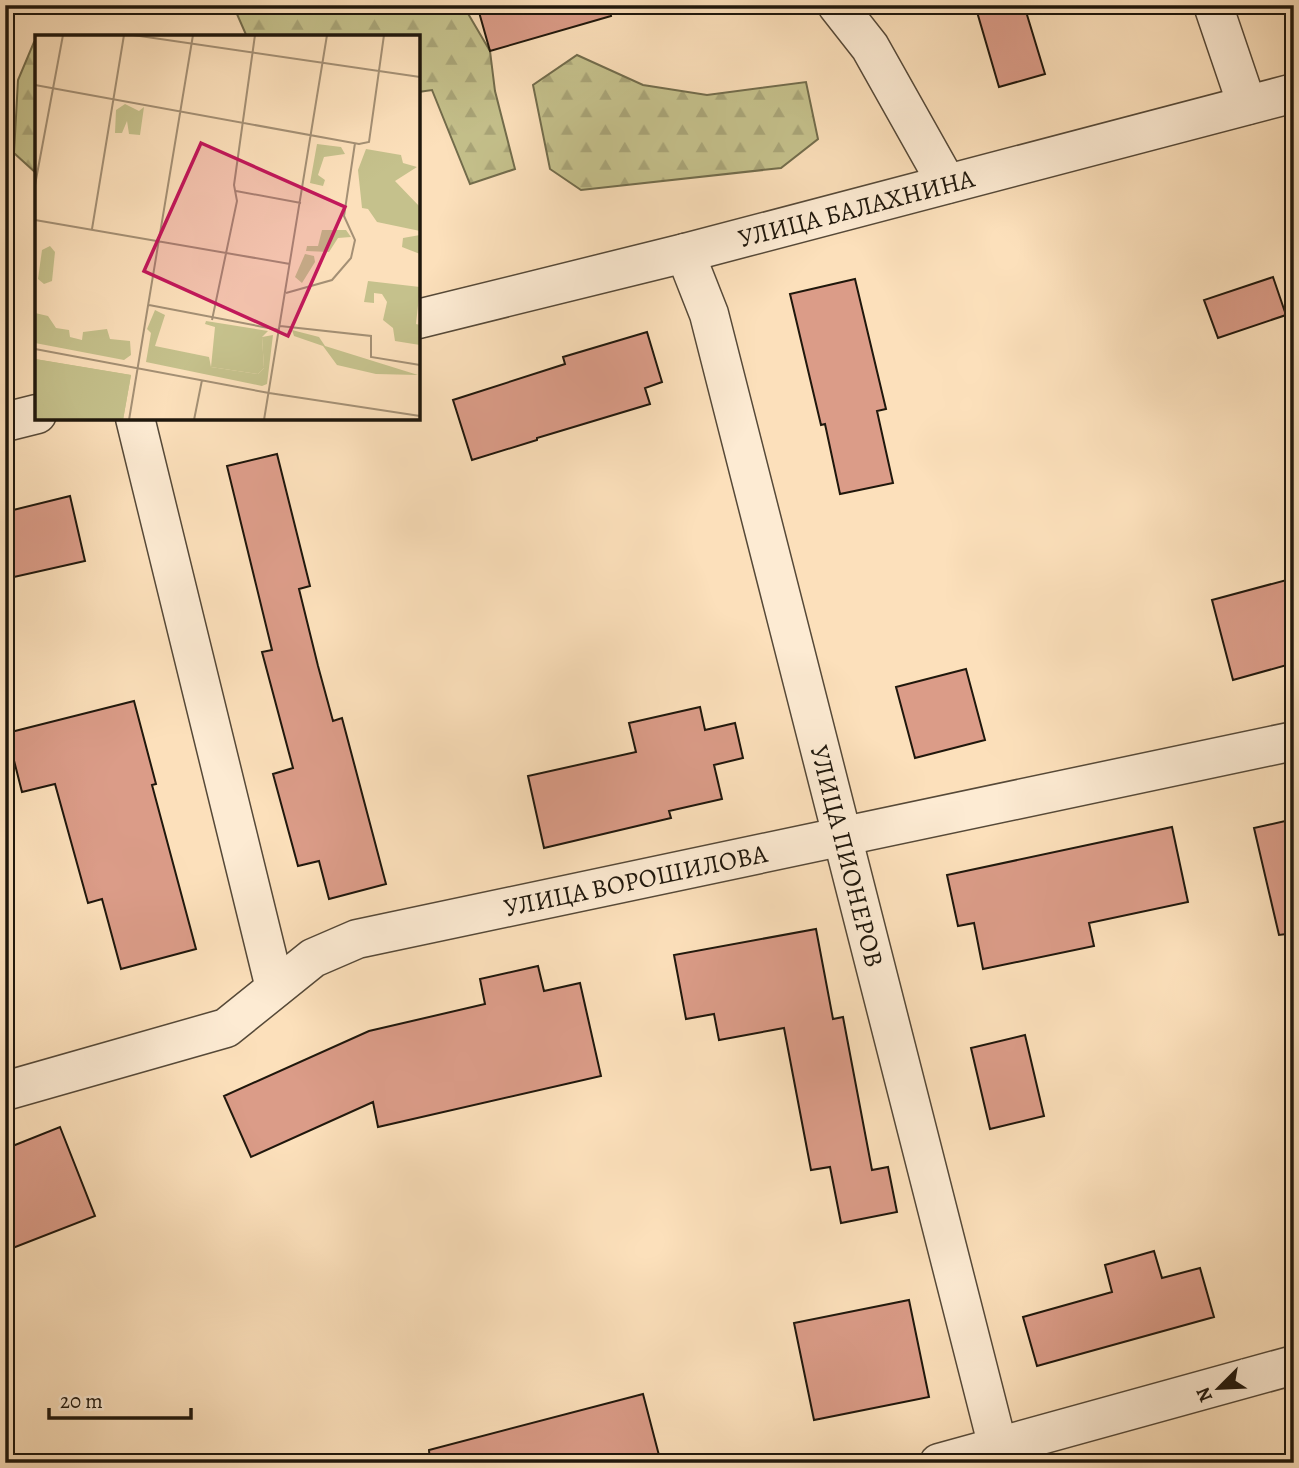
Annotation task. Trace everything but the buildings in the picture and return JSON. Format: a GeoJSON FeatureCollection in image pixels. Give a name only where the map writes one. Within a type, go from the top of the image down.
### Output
{"type":"FeatureCollection","features":[{"type":"Feature","properties":{"kind":"street"},"geometry":{"type":"LineString","coordinates":[[837,5],[870,47],[947,184]]}},
{"type":"Feature","properties":{"kind":"street"},"geometry":{"type":"LineString","coordinates":[[1213,5],[1247,105]]}},
{"type":"Feature","properties":{"kind":"street","name":"УЛИЦА БАЛАХНИНА"},"geometry":{"type":"LineString","coordinates":[[420,319],[685,253],[1247,105],[1292,99]]}},
{"type":"Feature","properties":{"kind":"street","name":"УЛИЦА ПИОНЕРОВ"},"geometry":{"type":"LineString","coordinates":[[685,253],[709,314],[1000,1455]]}},
{"type":"Feature","properties":{"kind":"street"},"geometry":{"type":"LineString","coordinates":[[5,422],[35,414]]}},
{"type":"Feature","properties":{"kind":"street"},"geometry":{"type":"LineString","coordinates":[[135,420],[275,988]]}},
{"type":"Feature","properties":{"kind":"street","name":"УЛИЦА ВОРОШИЛОВА"},"geometry":{"type":"LineString","coordinates":[[5,1091],[226,1028],[313,958],[357,939],[1294,741]]}},
{"type":"Feature","properties":{"kind":"street"},"geometry":{"type":"LineString","coordinates":[[939,1463],[1000,1455],[1294,1365]]}},
{"type":"Feature","properties":{"kind":"green space"},"geometry":{"type":"Polygon","coordinates":[[[233,5],[463,5],[490,51],[495,91],[515,169],[470,184],[432,90],[420,92],[420,35],[246,35],[233,5]]]}},
{"type":"Feature","properties":{"kind":"green space"},"geometry":{"type":"Polygon","coordinates":[[[34,42],[35,172],[14,153],[18,80],[34,42]]]}},
{"type":"Feature","properties":{"kind":"green space"},"geometry":{"type":"Polygon","coordinates":[[[577,55],[643,85],[707,95],[806,82],[818,139],[781,168],[581,190],[550,169],[533,85],[577,55]]]}}]}
